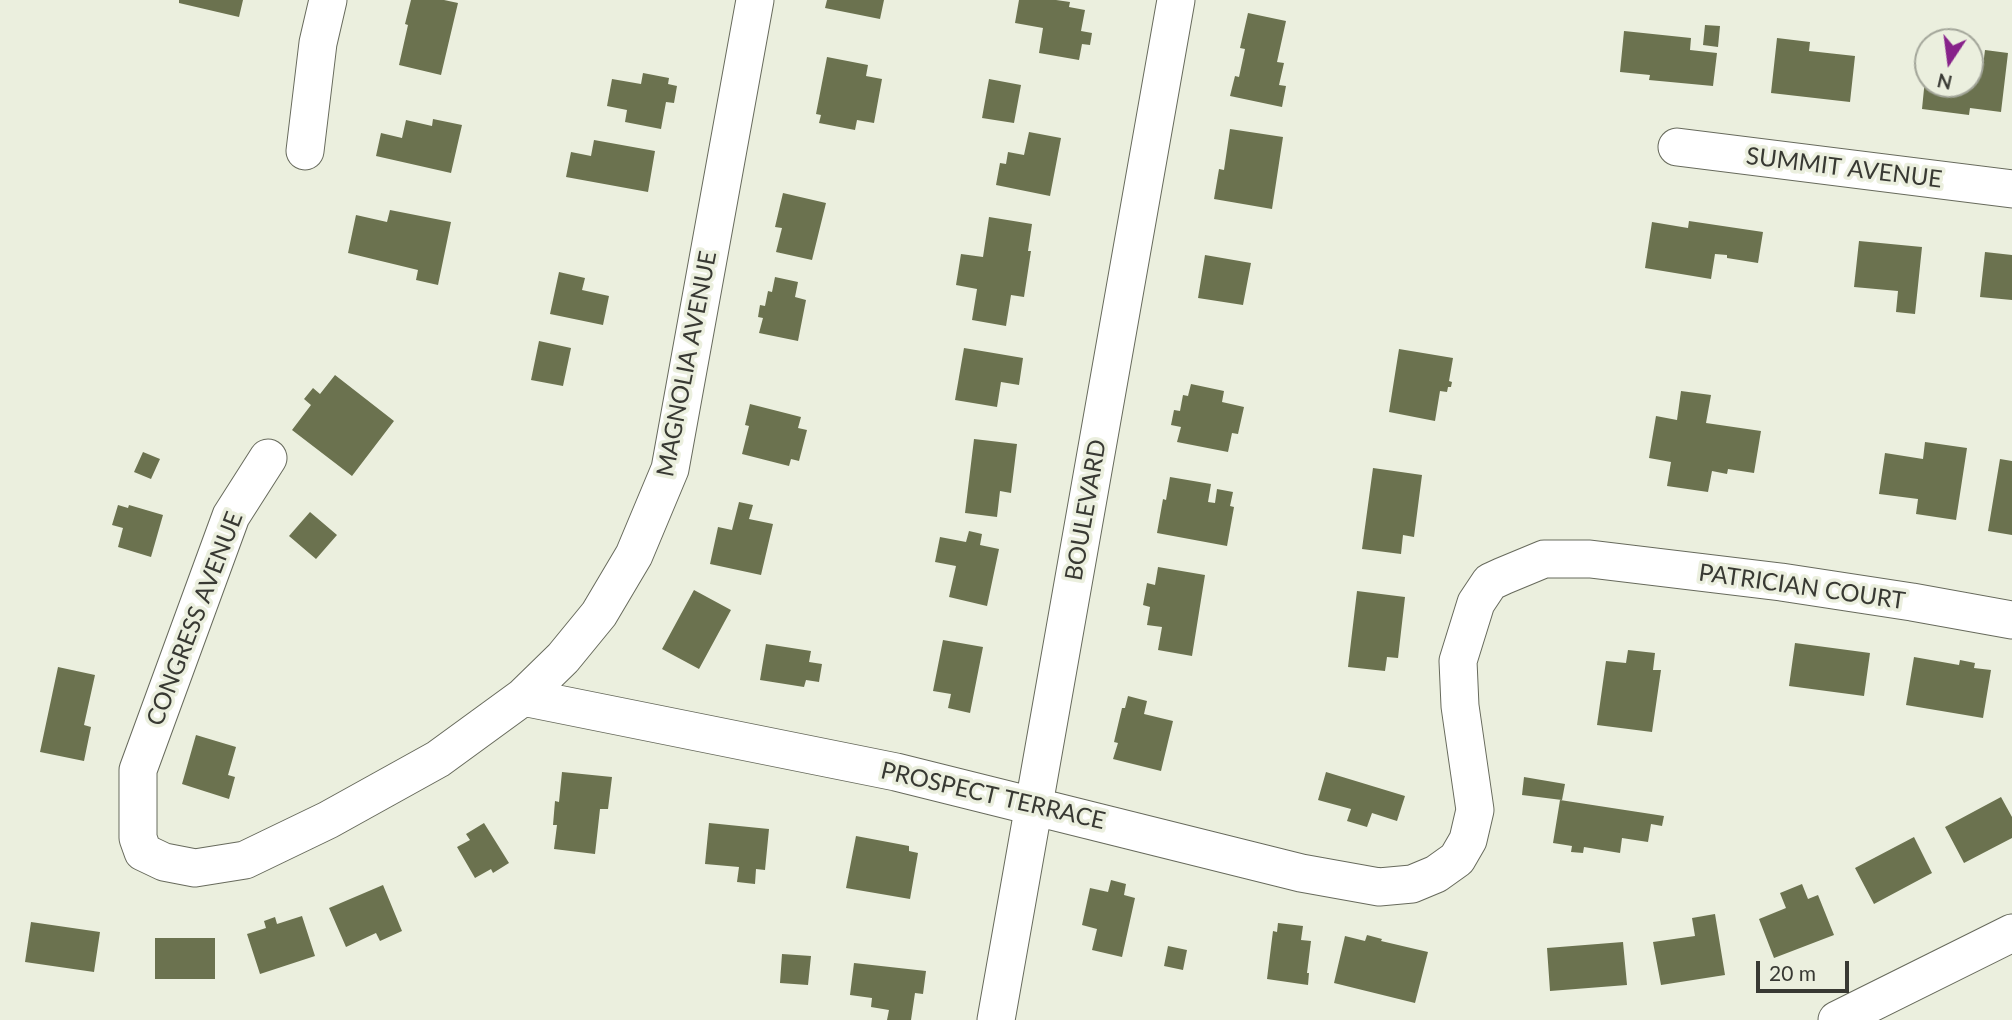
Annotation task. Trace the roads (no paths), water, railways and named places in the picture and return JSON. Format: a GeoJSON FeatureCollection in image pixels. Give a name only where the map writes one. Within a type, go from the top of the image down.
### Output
{"type":"FeatureCollection","features":[{"type":"Feature","properties":{"kind":"street"},"geometry":{"type":"LineString","coordinates":[[304,150],[318,43],[328,0]]}},
{"type":"Feature","properties":{"kind":"street","name":"MAGNOLIA AVENUE"},"geometry":{"type":"LineString","coordinates":[[137,788],[138,838],[143,852],[164,862],[195,868],[245,860],[328,820],[438,759],[523,697],[563,658],[599,614],[634,555],[670,468],[754,0]]}},
{"type":"Feature","properties":{"kind":"street","name":"BOULEVARD"},"geometry":{"type":"LineString","coordinates":[[996,1020],[1176,0]]}},
{"type":"Feature","properties":{"kind":"street","name":"SUMMIT AVENUE"},"geometry":{"type":"LineString","coordinates":[[1677,147],[2012,189]]}},
{"type":"Feature","properties":{"kind":"street","name":"CONGRESS AVENUE"},"geometry":{"type":"LineString","coordinates":[[137,788],[138,770],[231,516],[268,457]]}},
{"type":"Feature","properties":{"kind":"street","name":"PATRICIAN COURT"},"geometry":{"type":"LineString","coordinates":[[1457,859],[1468,840],[1475,810],[1460,706],[1458,661],[1476,603],[1490,582],[1544,559],[1590,559],[1794,584],[2012,620]]}},
{"type":"Feature","properties":{"kind":"street","name":"PROSPECT TERRACE"},"geometry":{"type":"LineString","coordinates":[[523,697],[896,772],[1301,873],[1379,887],[1412,884],[1436,874],[1457,859]]}},
{"type":"Feature","properties":{"kind":"street"},"geometry":{"type":"LineString","coordinates":[[1837,1020],[2012,933]]}}]}
